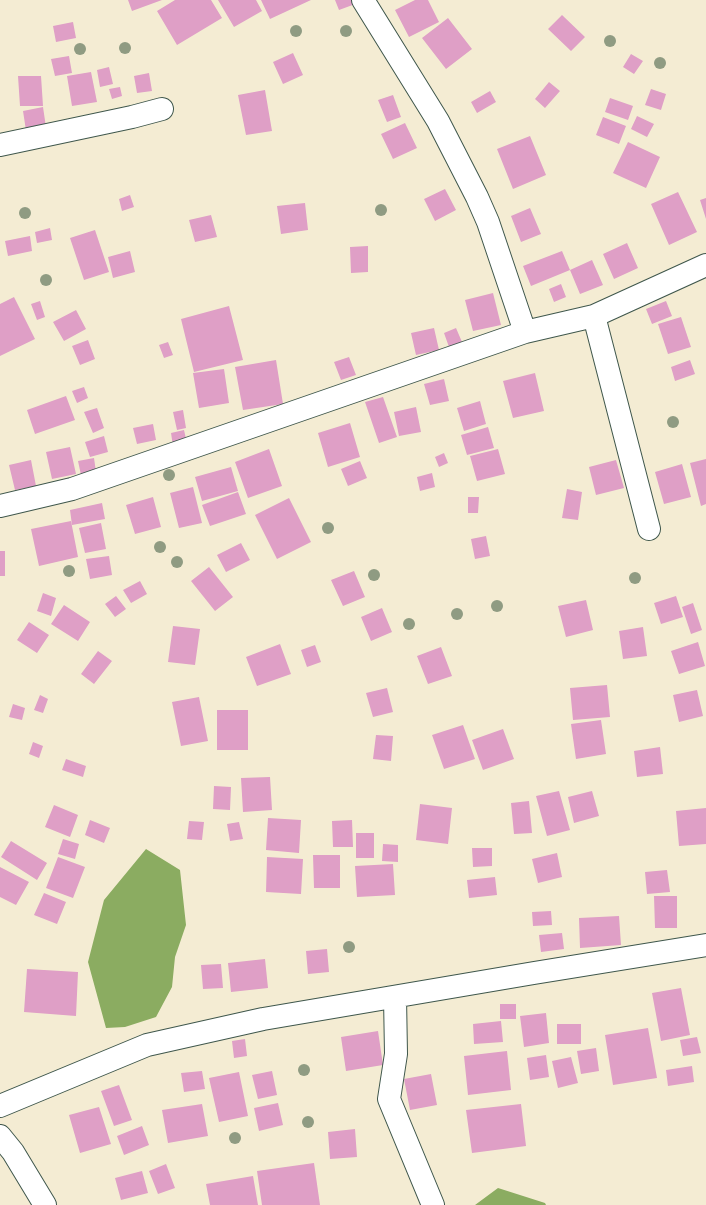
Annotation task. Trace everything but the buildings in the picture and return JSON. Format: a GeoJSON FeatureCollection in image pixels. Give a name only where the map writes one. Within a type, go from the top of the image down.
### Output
{"type":"FeatureCollection","features":[{"type":"Feature","properties":{"kind":"street"},"geometry":{"type":"LineString","coordinates":[[363,0],[438,121],[477,197],[488,222],[525,332]]}},
{"type":"Feature","properties":{"kind":"street"},"geometry":{"type":"LineString","coordinates":[[0,145],[132,117],[162,109]]}},
{"type":"Feature","properties":{"kind":"street"},"geometry":{"type":"LineString","coordinates":[[0,506],[72,490],[525,332],[594,316],[706,265]]}},
{"type":"Feature","properties":{"kind":"street"},"geometry":{"type":"LineString","coordinates":[[594,316],[649,529]]}},
{"type":"Feature","properties":{"kind":"street"},"geometry":{"type":"LineString","coordinates":[[0,1106],[147,1045],[263,1019],[706,945]]}},
{"type":"Feature","properties":{"kind":"street"},"geometry":{"type":"LineString","coordinates":[[395,997],[396,1054],[389,1099],[434,1205]]}},
{"type":"Feature","properties":{"kind":"street"},"geometry":{"type":"LineString","coordinates":[[0,1136],[13,1152],[45,1205]]}},
{"type":"Feature","properties":{"kind":"green space"},"geometry":{"type":"Polygon","coordinates":[[[146,849],[180,870],[186,925],[175,957],[172,987],[156,1017],[125,1027],[106,1028],[88,962],[104,900],[146,849]]]}},
{"type":"Feature","properties":{"kind":"green space"},"geometry":{"type":"Polygon","coordinates":[[[498,1188],[545,1203],[546,1205],[475,1205],[498,1188]]]}}]}
